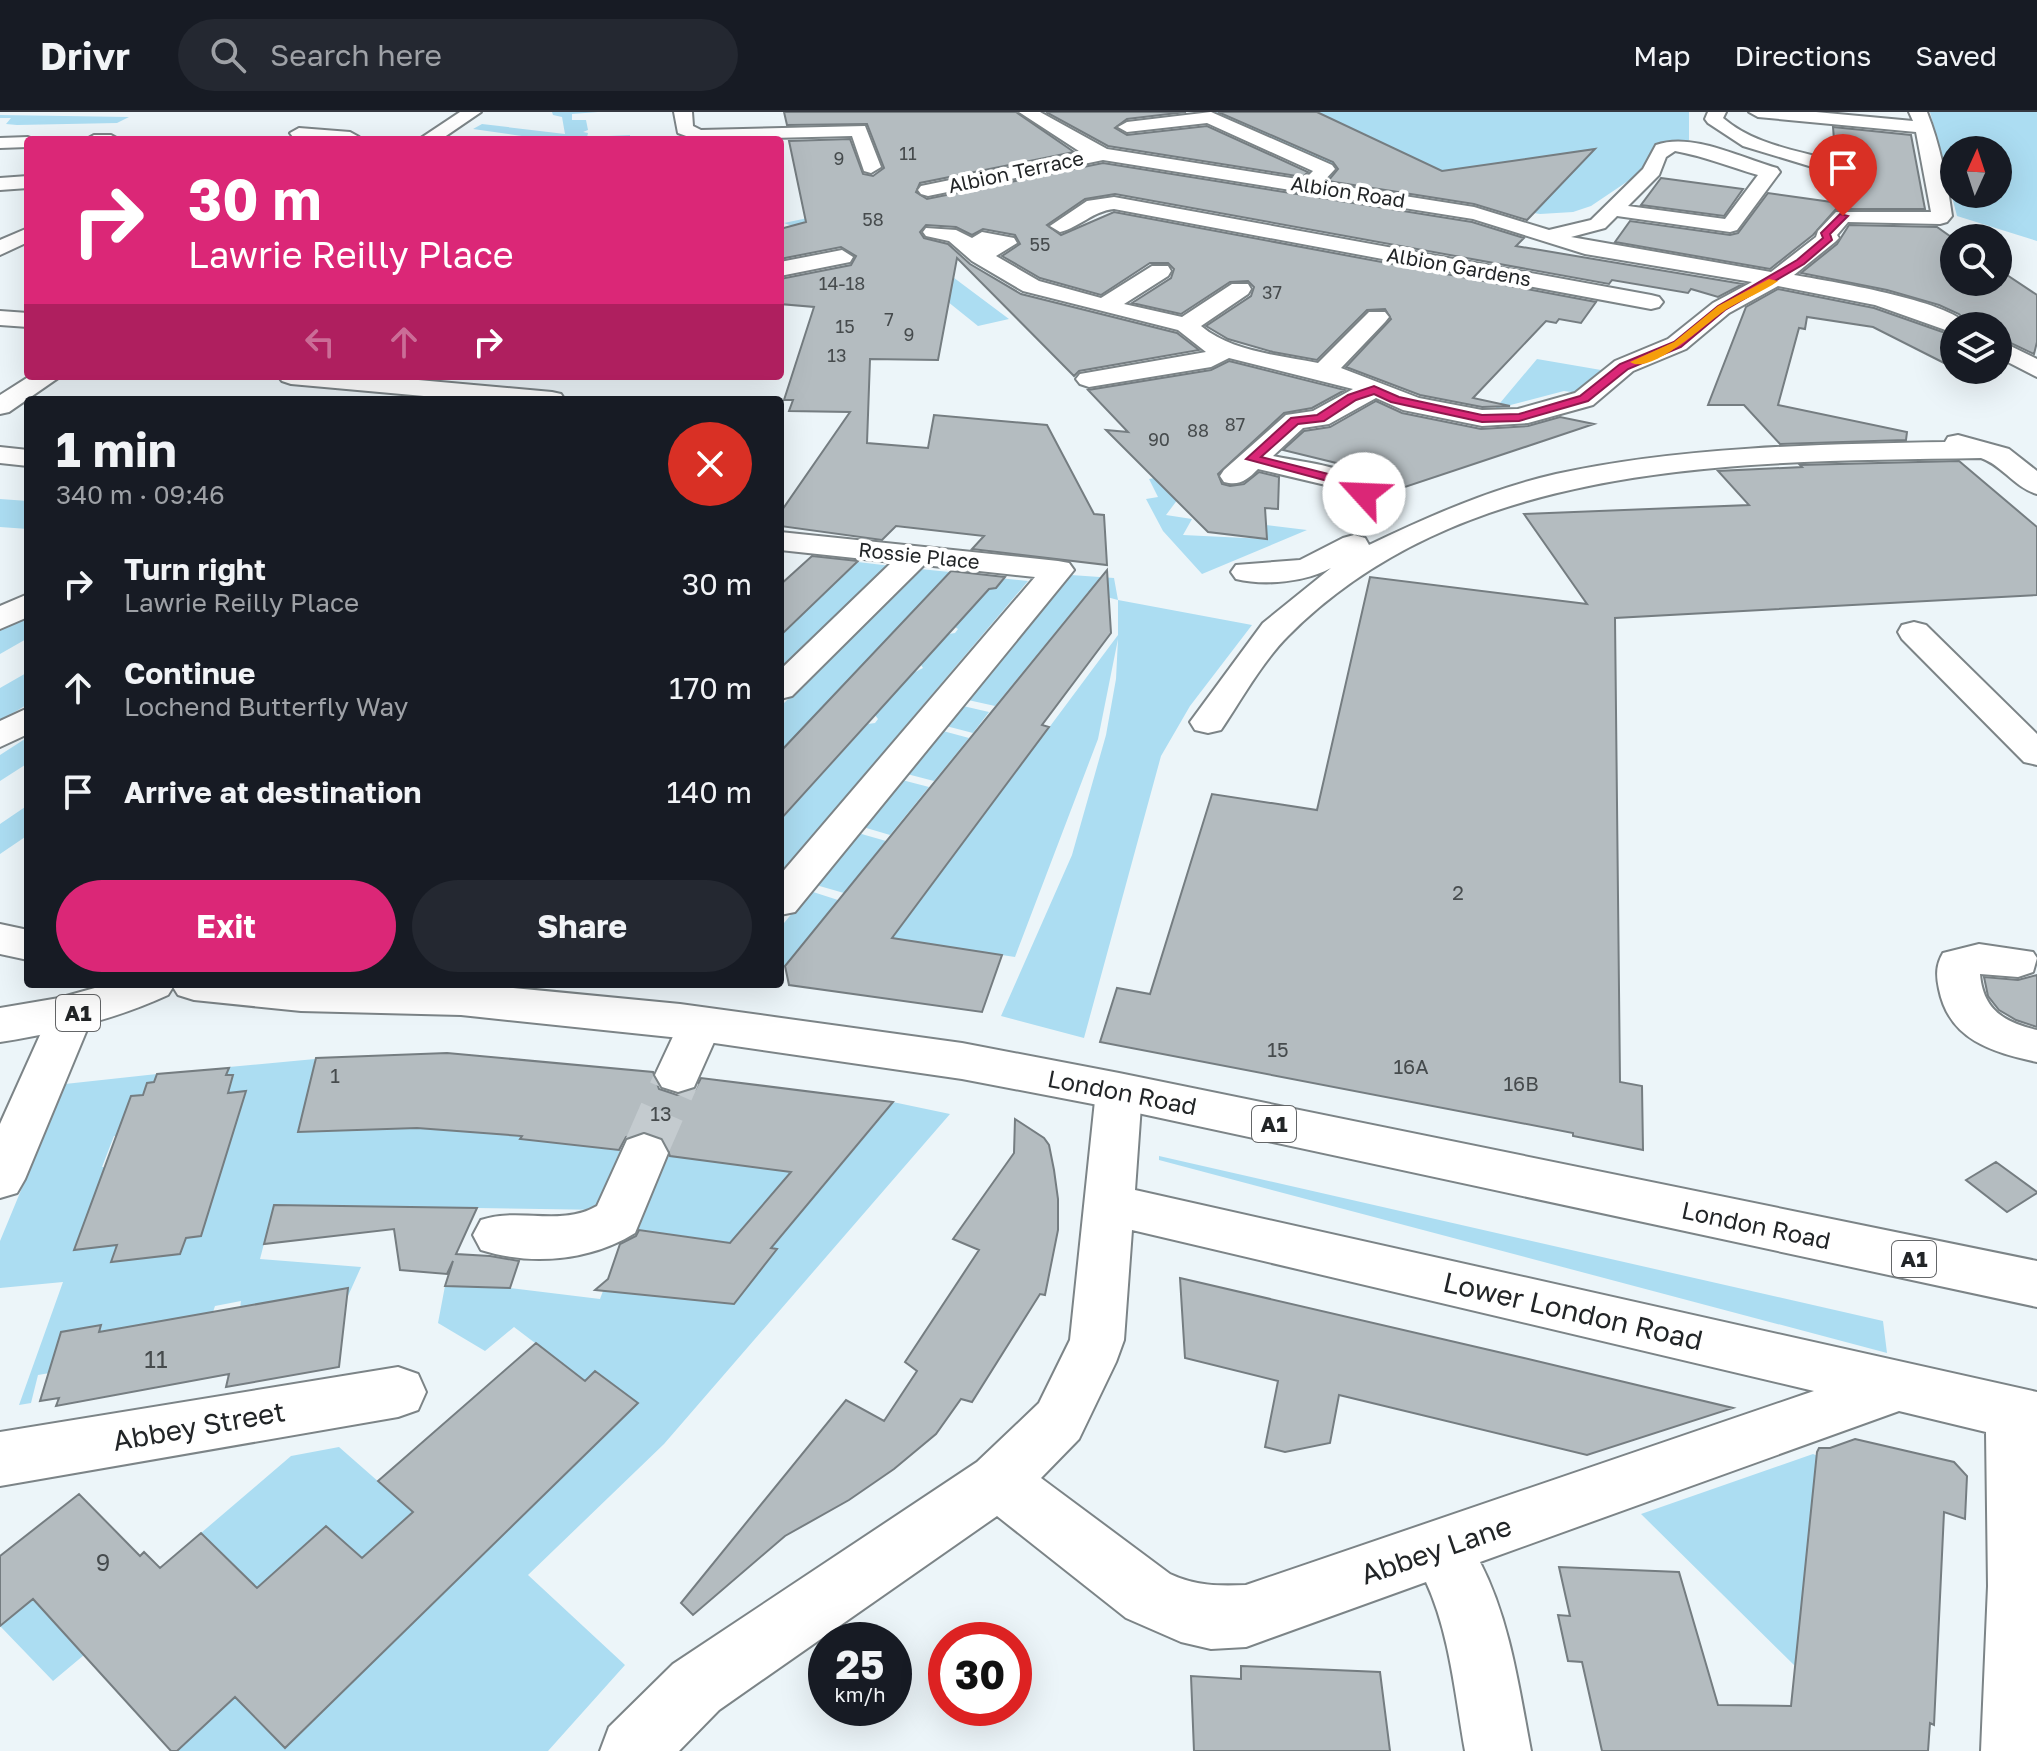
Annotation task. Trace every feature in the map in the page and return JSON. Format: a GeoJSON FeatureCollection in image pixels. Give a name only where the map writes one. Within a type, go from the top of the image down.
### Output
{"type":"FeatureCollection","features":[{"type":"Feature","properties":{"kind":"main road"},"geometry":{"type":"LineString","coordinates":[[0,939],[24,944]]}},
{"type":"Feature","properties":{"kind":"main road","name":"A1"},"geometry":{"type":"LineString","coordinates":[[0,1025],[71,1015],[113,1003],[144,988]]}},
{"type":"Feature","properties":{"kind":"main road","name":"London Road"},"geometry":{"type":"LineString","coordinates":[[233,988],[301,995],[461,999],[700,1024],[962,1061],[1119,1091],[2037,1284]]}},
{"type":"Feature","properties":{"kind":"street"},"geometry":{"type":"LineString","coordinates":[[683,112],[684,129],[704,135],[859,130],[871,167]]}},
{"type":"Feature","properties":{"kind":"street","name":"Albion Road"},"geometry":{"type":"LineString","coordinates":[[1028,112],[1087,148],[1103,154],[1305,199],[1474,213],[1599,251],[1902,303],[1940,319]]}},
{"type":"Feature","properties":{"kind":"street"},"geometry":{"type":"LineString","coordinates":[[1717,112],[1714,119],[1724,130],[1758,145],[1819,163]]}},
{"type":"Feature","properties":{"kind":"street"},"geometry":{"type":"LineString","coordinates":[[933,232],[956,236],[981,247],[1031,286],[1186,325],[1208,344],[1224,350],[1324,371],[1395,400],[1463,415],[1509,419],[1584,399],[1624,366],[1677,344],[1721,308],[1775,279],[1823,245],[1828,238],[1825,235],[1843,216],[1924,220],[1942,216],[1921,119],[1758,112]]}},
{"type":"Feature","properties":{"kind":"street"},"geometry":{"type":"LineString","coordinates":[[434,136],[472,115]]}},
{"type":"Feature","properties":{"kind":"street"},"geometry":{"type":"LineString","coordinates":[[1127,127],[1210,117],[1325,169],[1305,199],[1267,232]]}},
{"type":"Feature","properties":{"kind":"street"},"geometry":{"type":"LineString","coordinates":[[299,133],[337,136]]}},
{"type":"Feature","properties":{"kind":"street"},"geometry":{"type":"LineString","coordinates":[[0,143],[24,142]]}},
{"type":"Feature","properties":{"kind":"street"},"geometry":{"type":"LineString","coordinates":[[1546,237],[1598,224],[1616,210],[1652,171],[1657,156],[1674,145],[1712,152],[1729,161],[1770,172],[1730,226],[1616,210]]}},
{"type":"Feature","properties":{"kind":"street","name":"Albion Terrace"},"geometry":{"type":"LineString","coordinates":[[928,190],[1103,154]]}},
{"type":"Feature","properties":{"kind":"street"},"geometry":{"type":"LineString","coordinates":[[0,184],[24,182]]}},
{"type":"Feature","properties":{"kind":"street","name":"Albion Gardens"},"geometry":{"type":"LineString","coordinates":[[1060,226],[1094,205],[1105,203],[1651,302]]}},
{"type":"Feature","properties":{"kind":"street"},"geometry":{"type":"LineString","coordinates":[[0,249],[24,236]]}},
{"type":"Feature","properties":{"kind":"street"},"geometry":{"type":"LineString","coordinates":[[784,268],[842,257]]}},
{"type":"Feature","properties":{"kind":"street"},"geometry":{"type":"LineString","coordinates":[[1105,306],[1160,271]]}},
{"type":"Feature","properties":{"kind":"street"},"geometry":{"type":"LineString","coordinates":[[1186,325],[1240,289]]}},
{"type":"Feature","properties":{"kind":"street"},"geometry":{"type":"LineString","coordinates":[[1324,371],[1377,317]]}},
{"type":"Feature","properties":{"kind":"street"},"geometry":{"type":"LineString","coordinates":[[0,318],[24,320]]}},
{"type":"Feature","properties":{"kind":"street"},"geometry":{"type":"LineString","coordinates":[[1089,379],[1211,360],[1224,350]]}},
{"type":"Feature","properties":{"kind":"street"},"geometry":{"type":"LineString","coordinates":[[2012,355],[2037,369]]}},
{"type":"Feature","properties":{"kind":"street"},"geometry":{"type":"LineString","coordinates":[[0,406],[42,380]]}},
{"type":"Feature","properties":{"kind":"street"},"geometry":{"type":"LineString","coordinates":[[354,380],[512,396]]}},
{"type":"Feature","properties":{"kind":"street"},"geometry":{"type":"LineString","coordinates":[[1364,494],[1340,480],[1243,467],[1295,421],[1320,418],[1352,398],[1374,390]]}},
{"type":"Feature","properties":{"kind":"street"},"geometry":{"type":"LineString","coordinates":[[1247,572],[1306,569],[1392,524],[1470,492],[1552,468],[1659,450],[1758,439],[1903,434],[1931,436],[1999,455],[2037,485]]}},
{"type":"Feature","properties":{"kind":"street"},"geometry":{"type":"LineString","coordinates":[[1208,722],[1275,630],[1359,561],[1469,509],[1558,482],[1647,466],[1863,452],[1984,450]]}},
{"type":"Feature","properties":{"kind":"street"},"geometry":{"type":"LineString","coordinates":[[0,455],[24,458]]}},
{"type":"Feature","properties":{"kind":"street","name":"Rossie Place"},"geometry":{"type":"LineString","coordinates":[[784,541],[1058,570],[784,897]]}},
{"type":"Feature","properties":{"kind":"street"},"geometry":{"type":"LineString","coordinates":[[784,685],[917,555]]}},
{"type":"Feature","properties":{"kind":"street"},"geometry":{"type":"LineString","coordinates":[[0,619],[24,606]]}},
{"type":"Feature","properties":{"kind":"street"},"geometry":{"type":"LineString","coordinates":[[1914,632],[2031,748]]}},
{"type":"Feature","properties":{"kind":"street"},"geometry":{"type":"LineString","coordinates":[[0,736],[24,721]]}},
{"type":"Feature","properties":{"kind":"street"},"geometry":{"type":"LineString","coordinates":[[2018,962],[1979,959],[1958,963],[1959,991],[1963,1006],[1984,1028],[2007,1040],[2037,1046]]}},
{"type":"Feature","properties":{"kind":"street"},"geometry":{"type":"LineString","coordinates":[[0,1179],[71,1015]]}},
{"type":"Feature","properties":{"kind":"street"},"geometry":{"type":"LineString","coordinates":[[678,1075],[700,1024]]}},
{"type":"Feature","properties":{"kind":"street"},"geometry":{"type":"LineString","coordinates":[[633,1751],[696,1687],[998,1481],[1059,1421],[1097,1340],[1119,1091]]}},
{"type":"Feature","properties":{"kind":"street"},"geometry":{"type":"LineString","coordinates":[[499,1235],[565,1238],[595,1233],[617,1219],[644,1153]]}},
{"type":"Feature","properties":{"kind":"street","name":"Lower London Road"},"geometry":{"type":"LineString","coordinates":[[1108,1204],[2025,1416]]}},
{"type":"Feature","properties":{"kind":"street","name":"Abbey Lane"},"geometry":{"type":"LineString","coordinates":[[998,1481],[1148,1596],[1181,1611],[1211,1618],[1246,1616],[1900,1386]]}},
{"type":"Feature","properties":{"kind":"street","name":"Abbey Street"},"geometry":{"type":"LineString","coordinates":[[0,1459],[398,1392]]}},
{"type":"Feature","properties":{"kind":"street"},"geometry":{"type":"LineString","coordinates":[[2014,1751],[2025,1416]]}},
{"type":"Feature","properties":{"kind":"street"},"geometry":{"type":"LineString","coordinates":[[1441,1549],[1464,1595],[1480,1655],[1498,1751]]}},
{"type":"Feature","properties":{"kind":"shaded area"},"geometry":{"type":"Polygon","coordinates":[[[552,112],[598,112],[572,114],[572,120],[586,120],[588,130],[583,132],[588,133],[587,136],[521,136],[473,129],[482,124],[565,134],[562,117],[552,112]]]}},
{"type":"Feature","properties":{"kind":"shaded area"},"geometry":{"type":"Polygon","coordinates":[[[1206,112],[1689,112],[1689,140],[1591,206],[1573,212],[1540,214],[1304,177],[1314,168],[1206,112]]]}},
{"type":"Feature","properties":{"kind":"shaded area"},"geometry":{"type":"Polygon","coordinates":[[[1930,112],[2037,112],[2037,241],[2012,233],[2012,224],[1983,224],[1957,216],[1955,208],[2012,208],[2012,136],[1940,136],[1940,151],[1930,112]]]}},
{"type":"Feature","properties":{"kind":"shaded area"},"geometry":{"type":"Polygon","coordinates":[[[0,115],[129,117],[117,123],[17,125],[6,124],[11,118],[0,118],[0,115]]]}},
{"type":"Feature","properties":{"kind":"shaded area"},"geometry":{"type":"Polygon","coordinates":[[[836,212],[906,242],[1009,319],[978,326],[927,285],[841,244],[784,223],[836,212]]]}},
{"type":"Feature","properties":{"kind":"shaded area"},"geometry":{"type":"Polygon","coordinates":[[[1537,359],[1601,370],[1579,393],[1564,391],[1495,409],[1537,359]]]}},
{"type":"Feature","properties":{"kind":"shaded area"},"geometry":{"type":"Polygon","coordinates":[[[1191,471],[1190,483],[1166,515],[1192,519],[1183,535],[1266,539],[1266,525],[1307,530],[1202,574],[1163,531],[1146,499],[1158,497],[1149,479],[1191,471]]]}},
{"type":"Feature","properties":{"kind":"shaded area"},"geometry":{"type":"Polygon","coordinates":[[[0,499],[24,501],[24,529],[0,527],[0,499]]]}},
{"type":"Feature","properties":{"kind":"shaded area"},"geometry":{"type":"Polygon","coordinates":[[[858,562],[891,566],[784,668],[784,632],[858,562]]]}},
{"type":"Feature","properties":{"kind":"shaded area"},"geometry":{"type":"Polygon","coordinates":[[[920,569],[950,572],[784,748],[784,703],[920,569]]]}},
{"type":"Feature","properties":{"kind":"shaded area"},"geometry":{"type":"Polygon","coordinates":[[[1071,575],[1114,578],[1118,600],[1088,592],[995,706],[968,700],[1071,575]]]}},
{"type":"Feature","properties":{"kind":"shaded area"},"geometry":{"type":"Polygon","coordinates":[[[999,578],[1028,581],[784,869],[784,817],[868,724],[875,723],[878,719],[875,715],[913,673],[923,668],[921,665],[949,634],[955,633],[958,629],[955,627],[999,578]]]}},
{"type":"Feature","properties":{"kind":"shaded area"},"geometry":{"type":"Polygon","coordinates":[[[1118,600],[1252,625],[1190,706],[1161,756],[1084,1038],[1001,1016],[1072,855],[1106,735],[1116,679],[1118,639],[1098,739],[1015,957],[916,942],[897,952],[885,948],[1118,635],[1118,600]]]}},
{"type":"Feature","properties":{"kind":"shaded area"},"geometry":{"type":"Polygon","coordinates":[[[24,615],[24,640],[0,654],[0,629],[24,615]]]}},
{"type":"Feature","properties":{"kind":"shaded area"},"geometry":{"type":"Polygon","coordinates":[[[24,674],[24,706],[0,721],[0,688],[24,674]]]}},
{"type":"Feature","properties":{"kind":"shaded area"},"geometry":{"type":"Polygon","coordinates":[[[963,706],[989,712],[973,733],[946,726],[963,706]]]}},
{"type":"Feature","properties":{"kind":"shaded area"},"geometry":{"type":"Polygon","coordinates":[[[943,731],[969,738],[934,781],[907,774],[943,731]]]}},
{"type":"Feature","properties":{"kind":"shaded area"},"geometry":{"type":"Polygon","coordinates":[[[24,740],[24,766],[0,781],[0,755],[24,740]]]}},
{"type":"Feature","properties":{"kind":"shaded area"},"geometry":{"type":"Polygon","coordinates":[[[902,780],[929,787],[890,835],[863,827],[902,780]]]}},
{"type":"Feature","properties":{"kind":"shaded area"},"geometry":{"type":"Polygon","coordinates":[[[24,808],[24,838],[0,854],[0,824],[24,808]]]}},
{"type":"Feature","properties":{"kind":"shaded area"},"geometry":{"type":"Polygon","coordinates":[[[858,833],[886,841],[844,893],[816,885],[858,833]]]}},
{"type":"Feature","properties":{"kind":"shaded area"},"geometry":{"type":"Polygon","coordinates":[[[810,891],[838,900],[784,968],[784,923],[810,891]]]}},
{"type":"Feature","properties":{"kind":"shaded area"},"geometry":{"type":"Polygon","coordinates":[[[315,1059],[299,1132],[417,1128],[522,1136],[521,1139],[633,1152],[606,1210],[274,1205],[260,1259],[361,1267],[348,1296],[239,1316],[241,1301],[215,1306],[213,1312],[99,1332],[101,1325],[61,1332],[56,1349],[79,1368],[38,1375],[31,1403],[19,1405],[63,1282],[0,1288],[0,1241],[65,1084],[157,1074],[154,1083],[147,1084],[143,1095],[131,1096],[121,1123],[120,1136],[114,1136],[102,1167],[108,1167],[75,1249],[117,1245],[112,1262],[180,1254],[186,1238],[201,1236],[245,1092],[228,1093],[233,1076],[226,1075],[229,1067],[315,1059]]]}},
{"type":"Feature","properties":{"kind":"shaded area"},"geometry":{"type":"Polygon","coordinates":[[[888,1101],[950,1114],[664,1444],[528,1575],[625,1665],[548,1751],[177,1751],[235,1697],[285,1748],[528,1510],[498,1477],[534,1505],[637,1404],[595,1371],[585,1381],[514,1327],[485,1351],[438,1323],[445,1286],[510,1288],[600,1299],[603,1291],[733,1304],[776,1249],[626,1228],[655,1154],[791,1172],[755,1214],[787,1229],[885,1113],[888,1101]]]}},
{"type":"Feature","properties":{"kind":"shaded area"},"geometry":{"type":"Polygon","coordinates":[[[1159,1156],[1883,1321],[1887,1353],[1159,1160],[1159,1156]]]}},
{"type":"Feature","properties":{"kind":"shaded area"},"geometry":{"type":"Polygon","coordinates":[[[339,1447],[413,1512],[362,1558],[326,1526],[257,1588],[201,1533],[291,1456],[339,1447]]]}},
{"type":"Feature","properties":{"kind":"shaded area"},"geometry":{"type":"Polygon","coordinates":[[[1813,1454],[1818,1456],[1795,1666],[1641,1514],[1813,1454]]]}},
{"type":"Feature","properties":{"kind":"shaded area"},"geometry":{"type":"Polygon","coordinates":[[[33,1599],[84,1655],[53,1681],[0,1626],[0,1614],[7,1621],[33,1599]]]}},
{"type":"Feature","properties":{"kind":"building"},"geometry":{"type":"Polygon","coordinates":[[[784,112],[1016,112],[1074,152],[920,183],[916,192],[927,199],[1103,163],[1472,222],[1524,238],[1516,246],[1743,284],[1718,297],[1691,289],[1688,293],[1612,280],[1609,284],[1115,194],[1085,199],[1047,225],[1061,235],[1114,212],[1596,302],[1581,323],[1559,319],[1556,323],[1546,321],[1473,398],[1510,406],[1482,407],[1420,395],[1346,367],[1391,319],[1385,309],[1367,310],[1317,360],[1273,352],[1228,339],[1206,326],[1251,296],[1254,287],[1248,281],[1230,282],[1181,314],[1132,303],[1171,278],[1174,269],[1168,263],[1150,263],[1101,295],[1040,278],[1002,256],[1020,244],[1015,235],[983,229],[972,235],[956,227],[926,225],[920,232],[924,238],[948,244],[970,264],[1021,294],[1177,333],[1199,350],[1079,371],[1074,376],[957,258],[938,360],[870,359],[867,443],[928,448],[934,415],[1047,425],[1094,514],[1104,515],[1107,565],[972,549],[984,536],[896,526],[882,540],[784,527],[784,507],[850,412],[789,411],[793,400],[784,400],[814,307],[784,304],[784,278],[851,265],[856,256],[841,247],[784,258],[784,228],[806,222],[789,141],[850,139],[863,174],[873,176],[884,168],[867,124],[787,125],[784,112]]]}},
{"type":"Feature","properties":{"kind":"building"},"geometry":{"type":"Polygon","coordinates":[[[1046,112],[1186,112],[1127,119],[1115,128],[1127,135],[1207,126],[1308,172],[1303,177],[1108,146],[1046,112]]]}},
{"type":"Feature","properties":{"kind":"building"},"geometry":{"type":"Polygon","coordinates":[[[1218,112],[1317,112],[1442,171],[1595,149],[1527,220],[1474,204],[1328,181],[1338,169],[1333,162],[1218,112]]]}},
{"type":"Feature","properties":{"kind":"building"},"geometry":{"type":"Polygon","coordinates":[[[1833,127],[1911,135],[1925,209],[1836,209],[1813,235],[1770,269],[1615,242],[1630,221],[1730,235],[1738,233],[1768,193],[1839,203],[1833,127]]]}},
{"type":"Feature","properties":{"kind":"building"},"geometry":{"type":"Polygon","coordinates":[[[1661,178],[1743,189],[1724,216],[1641,205],[1661,178]]]}},
{"type":"Feature","properties":{"kind":"building"},"geometry":{"type":"Polygon","coordinates":[[[1849,225],[1937,227],[1940,229],[1940,296],[2012,296],[2012,278],[2037,295],[2034,354],[2012,344],[2012,312],[1955,312],[1887,290],[1801,273],[1837,244],[1849,225]]]}},
{"type":"Feature","properties":{"kind":"building"},"geometry":{"type":"Polygon","coordinates":[[[1778,289],[1874,308],[1940,331],[1940,361],[1873,327],[1807,317],[1805,329],[1799,328],[1778,405],[1907,432],[1906,440],[1780,444],[1744,405],[1708,405],[1746,307],[1778,289]]]}},
{"type":"Feature","properties":{"kind":"building"},"geometry":{"type":"Polygon","coordinates":[[[1229,361],[1345,390],[1312,408],[1284,413],[1218,474],[1222,484],[1230,486],[1244,484],[1259,472],[1279,477],[1278,509],[1265,508],[1267,539],[1208,532],[1106,430],[1128,432],[1088,390],[1211,370],[1229,361]]]}},
{"type":"Feature","properties":{"kind":"building"},"geometry":{"type":"Polygon","coordinates":[[[1376,401],[1402,413],[1481,429],[1528,426],[1560,417],[1594,424],[1402,488],[1369,471],[1283,450],[1304,431],[1330,427],[1376,401]]]}},
{"type":"Feature","properties":{"kind":"building"},"geometry":{"type":"Polygon","coordinates":[[[1959,461],[2037,527],[2037,595],[1615,618],[1620,1082],[1642,1086],[1643,1150],[1573,1136],[1573,1133],[1100,1042],[1117,988],[1150,994],[1212,794],[1317,810],[1370,577],[1587,604],[1524,514],[1749,505],[1718,471],[1802,467],[1800,465],[1959,461]]]}},
{"type":"Feature","properties":{"kind":"building"},"geometry":{"type":"Polygon","coordinates":[[[812,556],[858,561],[784,632],[784,581],[812,556]]]}},
{"type":"Feature","properties":{"kind":"building"},"geometry":{"type":"Polygon","coordinates":[[[1107,570],[1111,633],[1042,725],[1049,727],[892,938],[1002,955],[982,1012],[789,985],[785,966],[1107,570]]]}},
{"type":"Feature","properties":{"kind":"building"},"geometry":{"type":"Polygon","coordinates":[[[951,571],[1005,577],[996,588],[989,589],[784,816],[784,748],[951,571]]]}},
{"type":"Feature","properties":{"kind":"building"},"geometry":{"type":"Polygon","coordinates":[[[2037,975],[2037,1027],[1999,1010],[1988,996],[1984,977],[2018,980],[2037,975]]]}},
{"type":"Feature","properties":{"kind":"building"},"geometry":{"type":"Polygon","coordinates":[[[447,1053],[653,1072],[659,1089],[677,1095],[695,1090],[701,1078],[893,1102],[771,1248],[777,1249],[734,1304],[595,1290],[608,1279],[620,1244],[636,1236],[639,1230],[730,1243],[791,1172],[670,1156],[664,1139],[645,1131],[626,1137],[619,1150],[520,1139],[522,1136],[417,1128],[298,1132],[316,1058],[447,1053]]]}},
{"type":"Feature","properties":{"kind":"building"},"geometry":{"type":"Polygon","coordinates":[[[229,1068],[226,1075],[233,1075],[228,1093],[246,1091],[201,1236],[186,1238],[180,1254],[111,1262],[117,1245],[74,1250],[131,1096],[143,1095],[147,1083],[154,1082],[157,1074],[229,1068]]]}},
{"type":"Feature","properties":{"kind":"building"},"geometry":{"type":"Polygon","coordinates":[[[1015,1119],[1044,1138],[1049,1145],[1054,1170],[1058,1230],[1045,1295],[1040,1294],[972,1402],[961,1399],[936,1434],[894,1469],[849,1500],[785,1536],[693,1615],[681,1603],[846,1400],[884,1421],[917,1371],[905,1362],[979,1250],[953,1239],[1014,1153],[1015,1119]]]}},
{"type":"Feature","properties":{"kind":"building"},"geometry":{"type":"Polygon","coordinates":[[[1996,1162],[2037,1193],[2007,1212],[1966,1180],[1996,1162]]]}},
{"type":"Feature","properties":{"kind":"building"},"geometry":{"type":"Polygon","coordinates":[[[274,1205],[477,1208],[456,1254],[519,1261],[510,1288],[445,1286],[453,1261],[447,1274],[400,1270],[394,1229],[264,1244],[274,1205]]]}},
{"type":"Feature","properties":{"kind":"building"},"geometry":{"type":"Polygon","coordinates":[[[1180,1278],[1733,1408],[1587,1455],[1339,1395],[1330,1443],[1285,1452],[1265,1447],[1278,1381],[1185,1358],[1180,1278]]]}},
{"type":"Feature","properties":{"kind":"building"},"geometry":{"type":"Polygon","coordinates":[[[348,1288],[339,1367],[226,1387],[229,1374],[56,1406],[59,1398],[40,1401],[61,1332],[101,1325],[99,1332],[348,1288]]]}},
{"type":"Feature","properties":{"kind":"building"},"geometry":{"type":"Polygon","coordinates":[[[536,1343],[585,1381],[595,1371],[638,1403],[285,1748],[235,1697],[177,1751],[171,1751],[33,1599],[0,1626],[0,1556],[79,1494],[140,1556],[144,1552],[160,1568],[201,1533],[257,1588],[326,1526],[362,1558],[413,1512],[378,1481],[536,1343]]]}},
{"type":"Feature","properties":{"kind":"building"},"geometry":{"type":"Polygon","coordinates":[[[1855,1439],[1954,1462],[1967,1476],[1965,1519],[1944,1512],[1934,1725],[1930,1723],[1928,1751],[1602,1751],[1582,1662],[1568,1661],[1558,1615],[1570,1616],[1559,1567],[1679,1572],[1718,1705],[1791,1706],[1817,1452],[1819,1448],[1830,1448],[1855,1439]]]}},
{"type":"Feature","properties":{"kind":"building"},"geometry":{"type":"Polygon","coordinates":[[[1241,1666],[1380,1672],[1390,1751],[1194,1751],[1191,1676],[1241,1679],[1241,1666]]]}},
{"type":"Feature","properties":{"kind":"tunnel"},"geometry":{"type":"LineString","coordinates":[[644,1153],[678,1075]]}},
{"type":"Feature","properties":{"kind":"slow traffic"},"geometry":{"type":"LineString","coordinates":[[1635,362],[1677,344],[1721,308],[1773,281]]}},
{"type":"Feature","properties":{"kind":"route"},"geometry":{"type":"LineString","coordinates":[[1364,494],[1340,480],[1252,459],[1273,437],[1295,421],[1320,418],[1352,398],[1374,390],[1395,400],[1482,418],[1509,419],[1584,399],[1624,366],[1677,344],[1721,308],[1800,262],[1823,245],[1828,238],[1825,235],[1843,216]]}}]}
